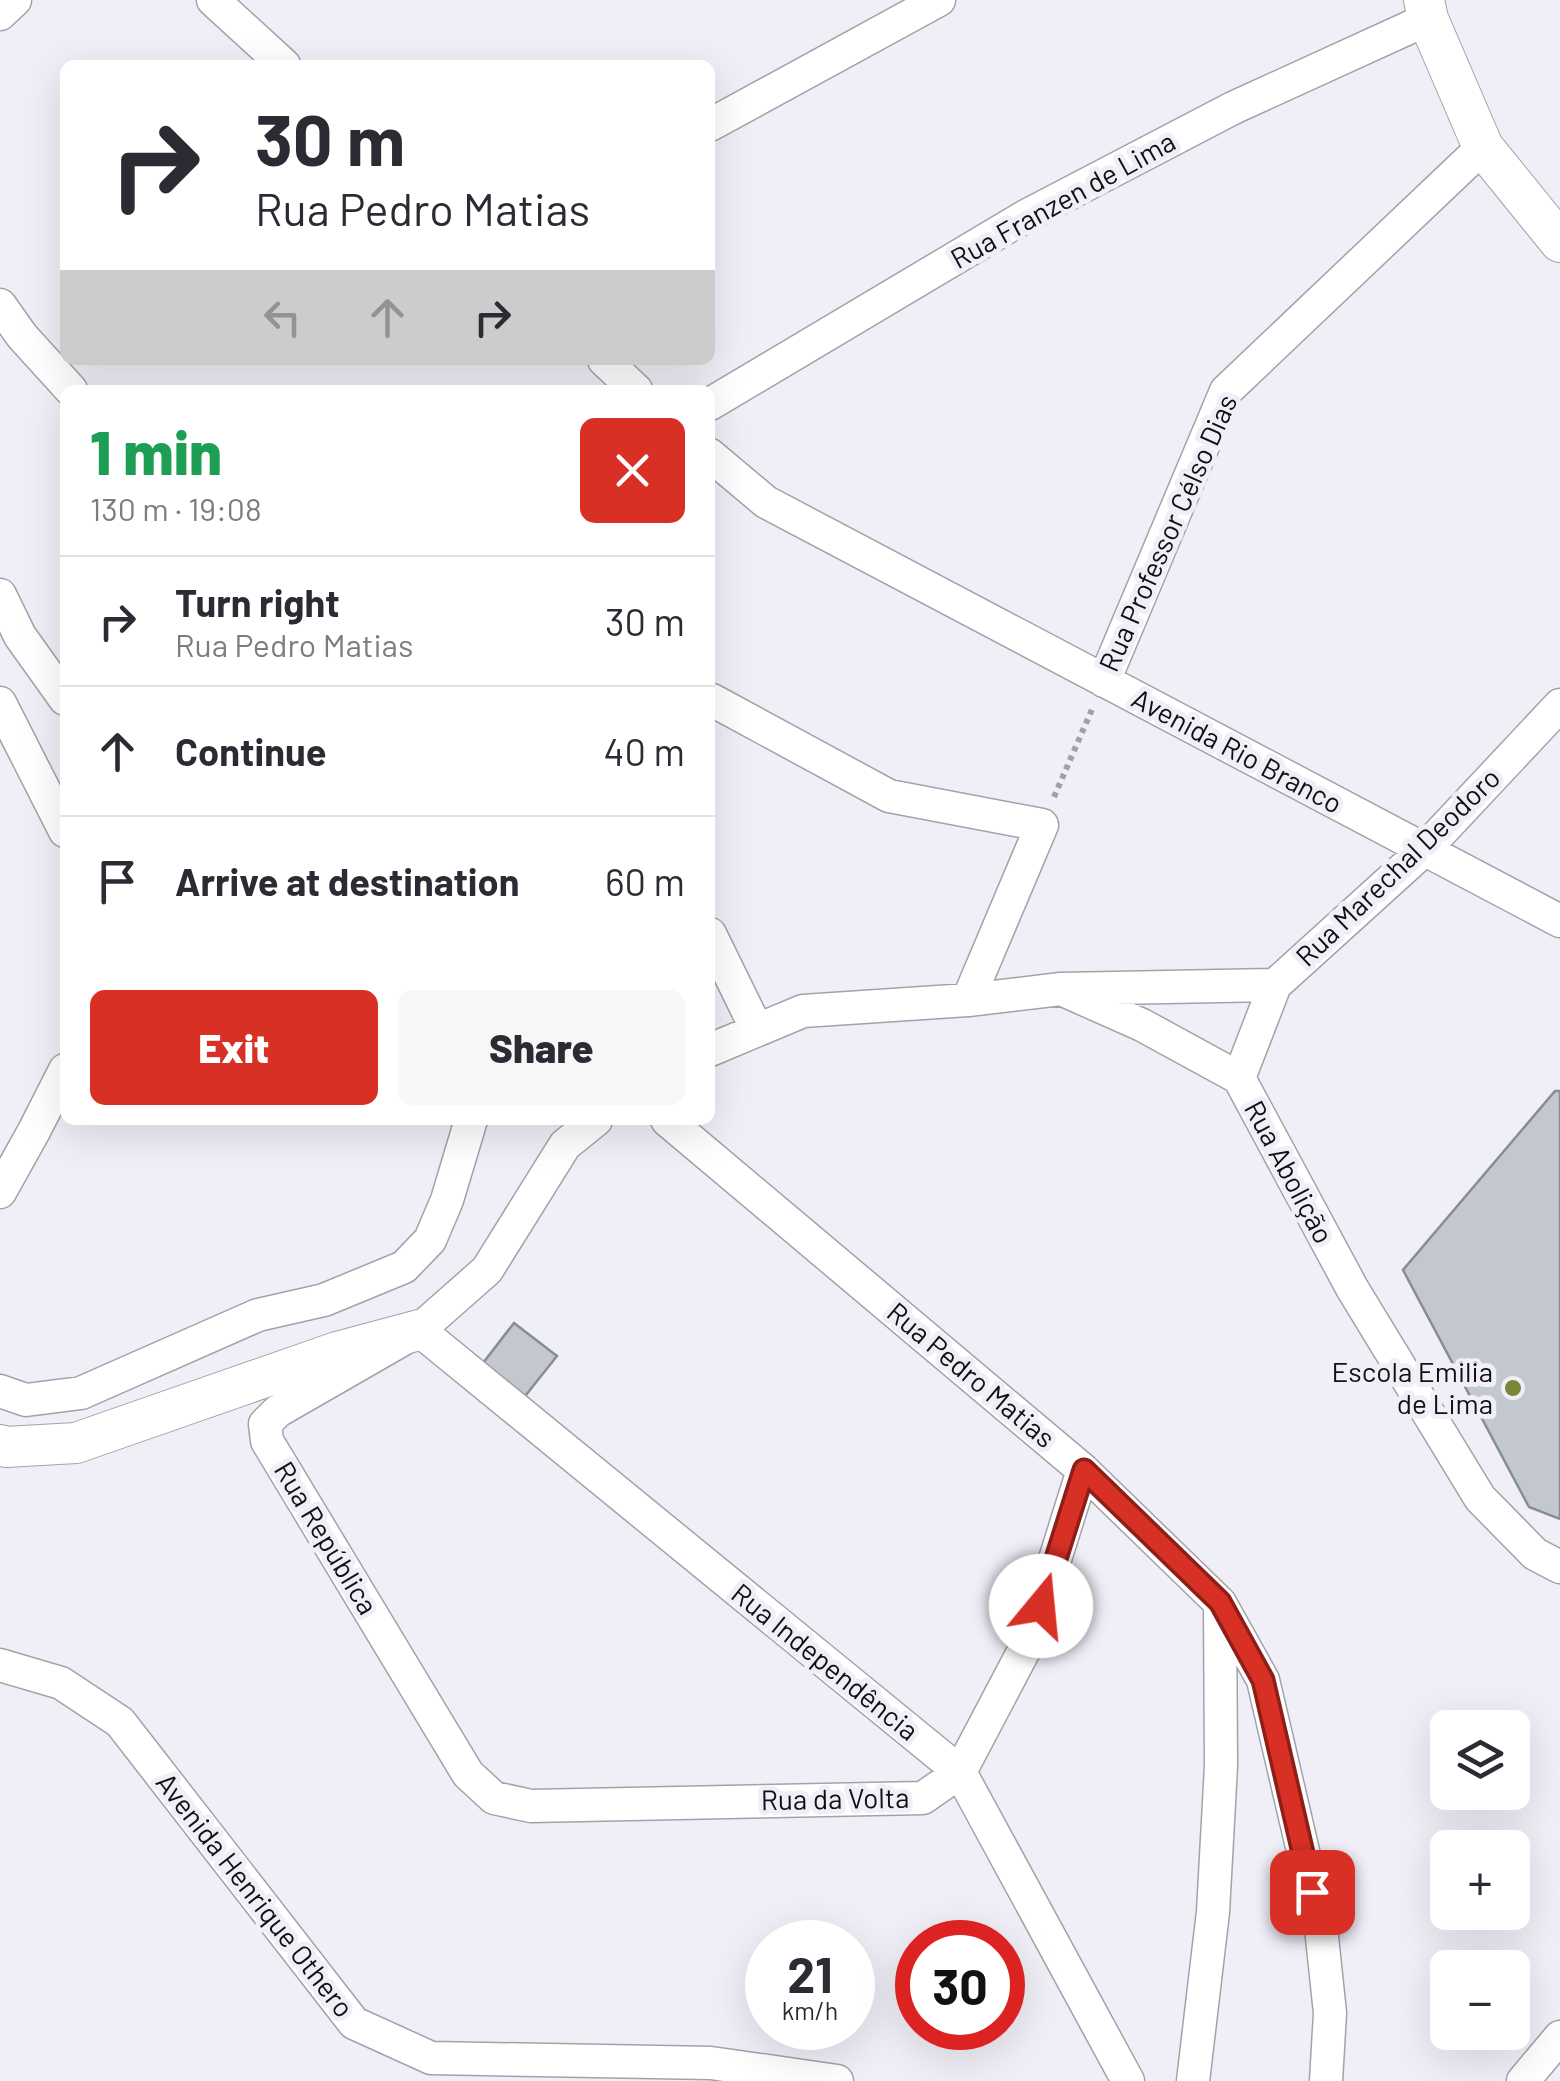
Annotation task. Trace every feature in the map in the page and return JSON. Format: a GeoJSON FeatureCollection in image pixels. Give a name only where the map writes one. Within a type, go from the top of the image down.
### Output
{"type":"FeatureCollection","features":[{"type":"Feature","properties":{"kind":"street"},"geometry":{"type":"LineString","coordinates":[[0,14],[15,0]]}},
{"type":"Feature","properties":{"kind":"street"},"geometry":{"type":"LineString","coordinates":[[213,0],[279,60]]}},
{"type":"Feature","properties":{"kind":"street"},"geometry":{"type":"LineString","coordinates":[[715,122],[939,0]]}},
{"type":"Feature","properties":{"kind":"street"},"geometry":{"type":"LineString","coordinates":[[1426,10],[1484,147],[1560,242]]}},
{"type":"Feature","properties":{"kind":"street","name":"Rua Franzen de Lima"},"geometry":{"type":"LineString","coordinates":[[715,401],[1026,216],[1426,10]]}},
{"type":"Feature","properties":{"kind":"street","name":"Rua Professor Célso Dias"},"geometry":{"type":"LineString","coordinates":[[1104,680],[1226,391],[1484,147]]}},
{"type":"Feature","properties":{"kind":"street"},"geometry":{"type":"LineString","coordinates":[[0,305],[66,385]]}},
{"type":"Feature","properties":{"kind":"street"},"geometry":{"type":"LineString","coordinates":[[609,365],[631,385]]}},
{"type":"Feature","properties":{"kind":"street","name":"Avenida Rio Branco"},"geometry":{"type":"LineString","coordinates":[[715,459],[766,502],[1560,921]]}},
{"type":"Feature","properties":{"kind":"street"},"geometry":{"type":"LineString","coordinates":[[0,595],[20,636],[60,691]]}},
{"type":"Feature","properties":{"kind":"street"},"geometry":{"type":"LineString","coordinates":[[715,702],[889,796],[1042,825],[968,1000]]}},
{"type":"Feature","properties":{"kind":"street"},"geometry":{"type":"LineString","coordinates":[[0,703],[60,820]]}},
{"type":"Feature","properties":{"kind":"street","name":"Rua Marechal Deodoro"},"geometry":{"type":"LineString","coordinates":[[1239,1078],[1275,985],[1424,850],[1560,705]]}},
{"type":"Feature","properties":{"kind":"street"},"geometry":{"type":"LineString","coordinates":[[715,944],[757,1030]]}},
{"type":"Feature","properties":{"kind":"street","name":"Rua Marechal Deodoro"},"geometry":{"type":"LineString","coordinates":[[1062,990],[1275,985]]}},
{"type":"Feature","properties":{"kind":"street","name":"Rua Abolição"},"geometry":{"type":"LineString","coordinates":[[715,1048],[802,1011],[1062,990],[1142,1024],[1239,1078],[1352,1288],[1480,1498],[1535,1554],[1560,1567]]}},
{"type":"Feature","properties":{"kind":"street"},"geometry":{"type":"LineString","coordinates":[[0,1192],[60,1080]]}},
{"type":"Feature","properties":{"kind":"street"},"geometry":{"type":"LineString","coordinates":[[0,1391],[26,1400],[81,1393],[258,1315],[324,1300],[404,1267],[430,1240],[448,1200],[470,1125]]}},
{"type":"Feature","properties":{"kind":"street"},"geometry":{"type":"LineString","coordinates":[[0,1445],[76,1442],[337,1352],[418,1330],[486,1270],[565,1145],[590,1125]]}},
{"type":"Feature","properties":{"kind":"street","name":"Rua Pedro Matias"},"geometry":{"type":"LineString","coordinates":[[673,1125],[1084,1470],[1220,1602],[1263,1680],[1320,1928],[1330,2012],[1326,2081]]}},
{"type":"Feature","properties":{"kind":"street","name":"Rua Independência"},"geometry":{"type":"LineString","coordinates":[[418,1330],[960,1772],[1128,2081]]}},
{"type":"Feature","properties":{"kind":"street","name":"Rua República"},"geometry":{"type":"LineString","coordinates":[[418,1330],[278,1411],[265,1424],[267,1441],[468,1774],[494,1798]]}},
{"type":"Feature","properties":{"kind":"street"},"geometry":{"type":"LineString","coordinates":[[960,1772],[1030,1640],[1084,1470]]}},
{"type":"Feature","properties":{"kind":"street"},"geometry":{"type":"LineString","coordinates":[[1193,2081],[1213,1912],[1222,1766],[1220,1602]]}},
{"type":"Feature","properties":{"kind":"street","name":"Avenida Henrique Othero"},"geometry":{"type":"LineString","coordinates":[[0,1665],[61,1683],[120,1722],[354,2023],[432,2058],[711,2063],[837,2081]]}},
{"type":"Feature","properties":{"kind":"street","name":"Rua da Volta"},"geometry":{"type":"LineString","coordinates":[[494,1798],[531,1806],[923,1798],[960,1772]]}},
{"type":"Feature","properties":{"kind":"street"},"geometry":{"type":"LineString","coordinates":[[1523,2081],[1560,2038]]}},
{"type":"Feature","properties":{"kind":"path","name":"Rua Professor Célso Dias"},"geometry":{"type":"LineString","coordinates":[[1042,825],[1104,680]]}},
{"type":"Feature","properties":{"kind":"building","name":"Escola Emilia de Lima"},"geometry":{"type":"Polygon","coordinates":[[[1555,1091],[1560,1091],[1560,1519],[1529,1507],[1403,1270],[1555,1091]]]}},
{"type":"Feature","properties":{"kind":"building"},"geometry":{"type":"Polygon","coordinates":[[[514,1323],[557,1356],[518,1405],[476,1372],[514,1323]]]}},
{"type":"Feature","properties":{"kind":"place","name":"Escola Emilia de Lima"},"geometry":{"type":"Point","coordinates":[1513,1388]}},
{"type":"Feature","properties":{"kind":"route"},"geometry":{"type":"LineString","coordinates":[[1041,1606],[1084,1470],[1220,1602],[1263,1680],[1312,1892]]}}]}
